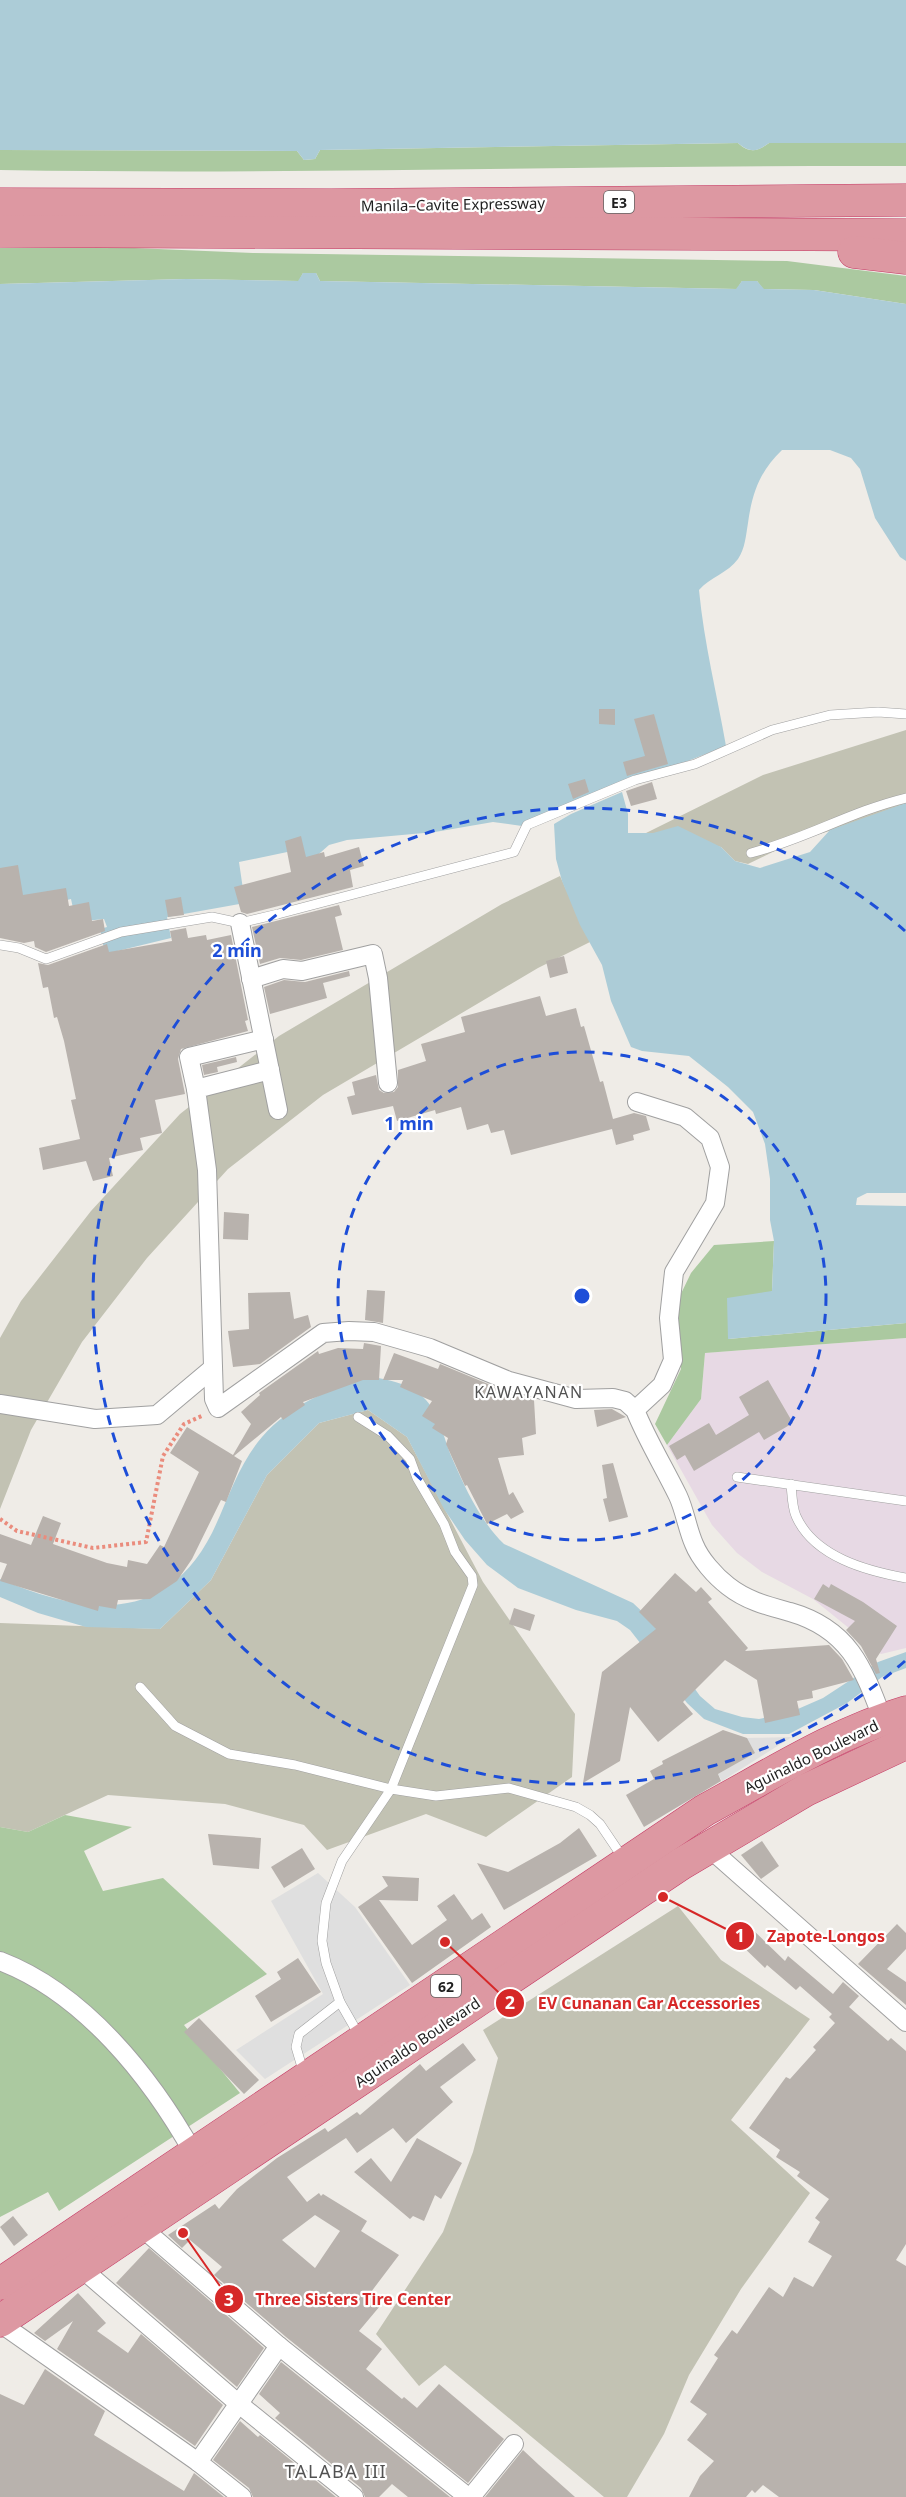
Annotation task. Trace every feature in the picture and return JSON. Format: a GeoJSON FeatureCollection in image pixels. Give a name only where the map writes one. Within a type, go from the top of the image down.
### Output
{"type":"FeatureCollection","features":[{"type":"Feature","properties":{"kind":"highway","name":"Manila–Cavite Expressway"},"geometry":{"type":"LineString","coordinates":[[0,204],[331,205],[906,200]]}},
{"type":"Feature","properties":{"kind":"highway","name":"Manila–Cavite Expressway"},"geometry":{"type":"LineString","coordinates":[[0,231],[906,235]]}},
{"type":"Feature","properties":{"kind":"highway"},"geometry":{"type":"LineString","coordinates":[[631,235],[906,258]]}},
{"type":"Feature","properties":{"kind":"highway","name":"Aguinaldo Boulevard"},"geometry":{"type":"LineString","coordinates":[[0,2284],[705,1810],[800,1758],[895,1716]]}},
{"type":"Feature","properties":{"kind":"highway","name":"Aguinaldo Boulevard"},"geometry":{"type":"LineString","coordinates":[[0,2322],[708,1847],[806,1790],[906,1743]]}},
{"type":"Feature","properties":{"kind":"street"},"geometry":{"type":"LineString","coordinates":[[240,923],[278,1110]]}},
{"type":"Feature","properties":{"kind":"street"},"geometry":{"type":"LineString","coordinates":[[251,978],[283,969],[302,971],[373,954],[388,1083]]}},
{"type":"Feature","properties":{"kind":"street"},"geometry":{"type":"LineString","coordinates":[[264,1039],[189,1057],[196,1089],[207,1170],[214,1399],[218,1408],[323,1333],[349,1331],[374,1332],[430,1348],[509,1381],[576,1399],[614,1398],[625,1401],[635,1410],[678,1496],[694,1544],[711,1569],[727,1586],[747,1599],[808,1617],[827,1626],[849,1647],[872,1692],[895,1716]]}},
{"type":"Feature","properties":{"kind":"street"},"geometry":{"type":"LineString","coordinates":[[196,1089],[270,1070]]}},
{"type":"Feature","properties":{"kind":"street"},"geometry":{"type":"LineString","coordinates":[[635,1410],[662,1385],[673,1360],[669,1318],[674,1272],[715,1203],[720,1167],[710,1138],[685,1117],[637,1102]]}},
{"type":"Feature","properties":{"kind":"street"},"geometry":{"type":"LineString","coordinates":[[0,1404],[95,1419],[157,1415],[213,1368]]}},
{"type":"Feature","properties":{"kind":"street"},"geometry":{"type":"LineString","coordinates":[[708,1847],[906,2022]]}},
{"type":"Feature","properties":{"kind":"street"},"geometry":{"type":"LineString","coordinates":[[0,1961],[25,1971],[52,1986],[94,2022],[170,2111],[194,2154]]}},
{"type":"Feature","properties":{"kind":"street"},"geometry":{"type":"LineString","coordinates":[[141,2227],[279,2346],[470,2497],[514,2444]]}},
{"type":"Feature","properties":{"kind":"street"},"geometry":{"type":"LineString","coordinates":[[81,2268],[239,2404],[354,2497]]}},
{"type":"Feature","properties":{"kind":"street"},"geometry":{"type":"LineString","coordinates":[[0,2322],[198,2462],[242,2497]]}},
{"type":"Feature","properties":{"kind":"street"},"geometry":{"type":"LineString","coordinates":[[198,2462],[279,2346]]}},
{"type":"Feature","properties":{"kind":"lane"},"geometry":{"type":"LineString","coordinates":[[0,945],[19,948],[46,959],[121,932],[212,916],[240,923],[514,852],[527,825],[634,780],[695,764],[772,730],[830,715],[878,712],[906,714]]}},
{"type":"Feature","properties":{"kind":"lane"},"geometry":{"type":"LineString","coordinates":[[751,853],[806,837],[872,807],[906,798]]}},
{"type":"Feature","properties":{"kind":"lane"},"geometry":{"type":"LineString","coordinates":[[358,1416],[388,1436],[410,1459],[417,1478],[444,1524],[454,1552],[472,1576],[473,1585],[391,1790],[342,1861],[326,1903],[322,1941],[340,2002],[363,2042]]}},
{"type":"Feature","properties":{"kind":"lane"},"geometry":{"type":"LineString","coordinates":[[737,1477],[906,1501]]}},
{"type":"Feature","properties":{"kind":"lane"},"geometry":{"type":"LineString","coordinates":[[791,1484],[796,1515],[807,1533],[824,1549],[843,1561],[906,1578]]}},
{"type":"Feature","properties":{"kind":"lane"},"geometry":{"type":"LineString","coordinates":[[140,1687],[175,1726],[230,1754],[295,1765],[391,1790],[436,1796],[509,1788],[576,1807],[600,1824],[626,1863]]}},
{"type":"Feature","properties":{"kind":"lane"},"geometry":{"type":"LineString","coordinates":[[306,2078],[296,2047],[299,2034],[340,2002]]}},
{"type":"Feature","properties":{"kind":"path"},"geometry":{"type":"LineString","coordinates":[[0,1519],[17,1531],[93,1548],[146,1542],[163,1456],[184,1424],[218,1408]]}},
{"type":"Feature","properties":{"kind":"shaded area"},"geometry":{"type":"Polygon","coordinates":[[[906,730],[906,807],[791,843],[748,864],[735,861],[721,847],[646,833],[763,775],[906,730]]]}},
{"type":"Feature","properties":{"kind":"shaded area"},"geometry":{"type":"Polygon","coordinates":[[[560,876],[590,942],[538,968],[323,1095],[228,1169],[147,1258],[82,1342],[31,1430],[0,1509],[0,1338],[21,1301],[91,1211],[180,1114],[279,1036],[502,904],[560,876]]]}},
{"type":"Feature","properties":{"kind":"shaded area"},"geometry":{"type":"Polygon","coordinates":[[[906,1338],[906,1648],[881,1654],[813,1599],[762,1572],[737,1553],[712,1525],[667,1445],[701,1399],[705,1353],[906,1338]]]}},
{"type":"Feature","properties":{"kind":"shaded area"},"geometry":{"type":"Polygon","coordinates":[[[368,1410],[407,1437],[483,1582],[575,1714],[572,1777],[486,1837],[426,1814],[327,1850],[304,1825],[225,1804],[108,1795],[28,1832],[0,1827],[0,1623],[160,1629],[211,1580],[267,1475],[319,1423],[368,1410]]]}},
{"type":"Feature","properties":{"kind":"shaded area"},"geometry":{"type":"Polygon","coordinates":[[[792,1737],[722,1781],[718,1774],[754,1753],[747,1738],[792,1737]]]}},
{"type":"Feature","properties":{"kind":"shaded area"},"geometry":{"type":"Polygon","coordinates":[[[318,1873],[355,1907],[410,1985],[265,2079],[236,2050],[323,1994],[271,1901],[318,1873]]]}},
{"type":"Feature","properties":{"kind":"shaded area"},"geometry":{"type":"Polygon","coordinates":[[[678,1906],[721,1960],[810,2019],[731,2120],[810,2193],[741,2289],[689,2375],[664,2434],[627,2497],[604,2497],[445,2365],[419,2386],[376,2334],[443,2232],[473,2152],[498,2058],[483,2030],[678,1906]]]}},
{"type":"Feature","properties":{"kind":"green space"},"geometry":{"type":"Polygon","coordinates":[[[738,143],[753,150],[769,143],[906,143],[906,166],[226,171],[0,170],[0,150],[297,151],[304,160],[315,159],[320,150],[738,143]]]}},
{"type":"Feature","properties":{"kind":"green space"},"geometry":{"type":"Polygon","coordinates":[[[0,248],[134,248],[253,253],[787,261],[906,276],[906,304],[814,290],[763,289],[757,281],[742,281],[737,289],[320,281],[316,273],[303,273],[299,281],[186,279],[0,284],[0,248]]]}},
{"type":"Feature","properties":{"kind":"green space"},"geometry":{"type":"Polygon","coordinates":[[[774,1241],[772,1291],[728,1339],[906,1323],[906,1338],[705,1353],[701,1399],[667,1445],[655,1424],[681,1369],[677,1302],[691,1273],[714,1245],[774,1241]]]}},
{"type":"Feature","properties":{"kind":"green space"},"geometry":{"type":"Polygon","coordinates":[[[65,1815],[132,1827],[84,1851],[103,1891],[163,1878],[267,1974],[184,2025],[240,2093],[59,2211],[48,2192],[0,2217],[0,1827],[28,1832],[65,1815]]]}},
{"type":"Feature","properties":{"kind":"water"},"geometry":{"type":"Polygon","coordinates":[[[0,0],[906,0],[906,143],[769,143],[754,150],[738,143],[320,150],[315,159],[304,160],[297,151],[0,150],[0,0]]]}},
{"type":"Feature","properties":{"kind":"water"},"geometry":{"type":"Polygon","coordinates":[[[303,273],[316,273],[320,281],[736,289],[742,281],[757,281],[764,289],[814,290],[906,304],[906,561],[900,557],[875,518],[860,469],[851,458],[830,450],[782,450],[768,466],[758,483],[740,555],[734,564],[699,590],[707,649],[726,746],[522,826],[493,822],[435,832],[347,840],[329,845],[312,860],[292,851],[239,862],[245,903],[167,917],[171,938],[105,954],[100,929],[107,927],[104,919],[76,922],[71,899],[0,916],[0,284],[186,279],[298,281],[303,273]]]}},
{"type":"Feature","properties":{"kind":"water"},"geometry":{"type":"Polygon","coordinates":[[[622,792],[628,814],[628,833],[653,833],[678,826],[721,847],[735,861],[760,868],[810,852],[830,830],[906,803],[906,1193],[867,1193],[857,1198],[856,1205],[906,1206],[906,1323],[728,1339],[727,1298],[772,1291],[774,1241],[770,1220],[770,1179],[765,1144],[753,1112],[728,1087],[689,1056],[642,1051],[631,1047],[611,1001],[602,965],[580,925],[562,881],[556,859],[554,824],[571,814],[622,792]]]}},
{"type":"Feature","properties":{"kind":"water"},"geometry":{"type":"Polygon","coordinates":[[[367,1376],[404,1385],[430,1404],[468,1493],[488,1526],[504,1544],[633,1603],[651,1620],[675,1661],[700,1696],[715,1709],[742,1717],[759,1719],[791,1712],[823,1698],[878,1662],[906,1652],[906,1668],[882,1677],[847,1703],[789,1734],[743,1734],[704,1719],[687,1703],[630,1630],[617,1621],[576,1610],[518,1588],[487,1565],[465,1540],[444,1509],[407,1437],[368,1410],[319,1423],[267,1475],[211,1580],[160,1629],[86,1627],[38,1613],[0,1597],[0,1579],[61,1600],[90,1605],[119,1604],[145,1598],[170,1585],[192,1563],[212,1533],[240,1471],[262,1437],[297,1407],[324,1393],[367,1376]]]}},
{"type":"Feature","properties":{"kind":"building"},"geometry":{"type":"Polygon","coordinates":[[[599,709],[615,709],[615,725],[599,724],[599,709]]]}},
{"type":"Feature","properties":{"kind":"building"},"geometry":{"type":"Polygon","coordinates":[[[654,714],[668,764],[627,776],[623,762],[645,756],[634,719],[654,714]]]}},
{"type":"Feature","properties":{"kind":"building"},"geometry":{"type":"Polygon","coordinates":[[[585,779],[589,792],[573,799],[568,784],[585,779]]]}},
{"type":"Feature","properties":{"kind":"building"},"geometry":{"type":"Polygon","coordinates":[[[652,782],[657,799],[631,806],[626,791],[652,782]]]}},
{"type":"Feature","properties":{"kind":"building"},"geometry":{"type":"Polygon","coordinates":[[[301,836],[306,857],[324,852],[325,857],[359,847],[364,866],[350,870],[353,887],[247,914],[241,912],[234,887],[291,872],[285,841],[301,836]]]}},
{"type":"Feature","properties":{"kind":"building"},"geometry":{"type":"Polygon","coordinates":[[[18,865],[23,895],[66,888],[69,906],[89,902],[92,921],[103,919],[105,931],[46,952],[35,947],[34,941],[24,943],[0,938],[0,868],[18,865]]]}},
{"type":"Feature","properties":{"kind":"building"},"geometry":{"type":"Polygon","coordinates":[[[181,897],[184,915],[168,917],[165,900],[181,897]]]}},
{"type":"Feature","properties":{"kind":"building"},"geometry":{"type":"Polygon","coordinates":[[[339,905],[342,915],[335,917],[343,950],[301,960],[280,958],[260,964],[252,927],[339,905]]]}},
{"type":"Feature","properties":{"kind":"building"},"geometry":{"type":"Polygon","coordinates":[[[186,928],[188,938],[206,935],[207,940],[231,935],[248,1020],[245,1021],[248,1031],[181,1049],[178,1059],[185,1094],[155,1100],[162,1133],[140,1138],[143,1150],[109,1158],[113,1176],[93,1181],[86,1161],[43,1170],[39,1148],[80,1139],[71,1100],[76,1099],[64,1041],[57,1017],[54,1018],[48,987],[43,988],[38,963],[48,965],[107,944],[109,952],[172,941],[170,931],[186,928]]]}},
{"type":"Feature","properties":{"kind":"building"},"geometry":{"type":"Polygon","coordinates":[[[564,956],[568,973],[550,978],[546,961],[564,956]]]}},
{"type":"Feature","properties":{"kind":"building"},"geometry":{"type":"Polygon","coordinates":[[[349,971],[350,976],[323,983],[327,998],[270,1014],[264,987],[284,980],[305,982],[349,971]]]}},
{"type":"Feature","properties":{"kind":"building"},"geometry":{"type":"Polygon","coordinates":[[[540,996],[546,1016],[576,1008],[581,1027],[584,1026],[600,1082],[603,1081],[613,1119],[634,1113],[646,1116],[650,1130],[633,1135],[634,1140],[616,1145],[612,1129],[511,1155],[504,1130],[491,1133],[488,1124],[467,1130],[461,1107],[436,1114],[435,1110],[397,1121],[393,1106],[352,1115],[347,1097],[355,1095],[352,1082],[376,1075],[379,1090],[384,1093],[394,1092],[398,1087],[398,1070],[426,1061],[421,1044],[465,1032],[461,1017],[540,996]]]}},
{"type":"Feature","properties":{"kind":"building"},"geometry":{"type":"Polygon","coordinates":[[[236,1057],[237,1062],[217,1067],[218,1072],[204,1075],[202,1065],[236,1057]]]}},
{"type":"Feature","properties":{"kind":"building"},"geometry":{"type":"Polygon","coordinates":[[[224,1212],[249,1214],[248,1240],[223,1239],[224,1212]]]}},
{"type":"Feature","properties":{"kind":"building"},"geometry":{"type":"Polygon","coordinates":[[[367,1290],[385,1291],[383,1323],[365,1320],[367,1290]]]}},
{"type":"Feature","properties":{"kind":"building"},"geometry":{"type":"Polygon","coordinates":[[[290,1292],[294,1319],[308,1315],[311,1327],[260,1364],[233,1367],[228,1331],[249,1329],[248,1293],[290,1292]]]}},
{"type":"Feature","properties":{"kind":"building"},"geometry":{"type":"Polygon","coordinates":[[[364,1343],[381,1346],[379,1380],[363,1380],[303,1402],[305,1405],[283,1420],[281,1417],[234,1456],[242,1461],[226,1502],[221,1500],[192,1559],[177,1581],[150,1599],[118,1600],[116,1609],[99,1606],[98,1611],[0,1581],[7,1564],[0,1562],[0,1534],[31,1545],[43,1516],[61,1523],[53,1544],[107,1563],[127,1567],[128,1560],[147,1564],[160,1545],[164,1547],[199,1472],[170,1453],[187,1427],[233,1455],[251,1424],[241,1412],[260,1395],[259,1393],[318,1351],[319,1354],[338,1348],[363,1349],[364,1343]]]}},
{"type":"Feature","properties":{"kind":"building"},"geometry":{"type":"Polygon","coordinates":[[[394,1353],[438,1369],[440,1364],[505,1391],[534,1400],[536,1434],[522,1438],[524,1455],[498,1458],[509,1495],[513,1492],[524,1512],[511,1519],[507,1514],[487,1524],[467,1485],[465,1486],[446,1444],[448,1438],[432,1428],[435,1424],[422,1416],[432,1401],[400,1387],[403,1380],[383,1380],[394,1353]]]}},
{"type":"Feature","properties":{"kind":"building"},"geometry":{"type":"Polygon","coordinates":[[[768,1380],[793,1423],[764,1440],[759,1432],[694,1471],[685,1455],[677,1460],[669,1446],[709,1423],[716,1435],[749,1415],[739,1397],[768,1380]]]}},
{"type":"Feature","properties":{"kind":"building"},"geometry":{"type":"Polygon","coordinates":[[[612,1409],[626,1417],[597,1427],[594,1410],[612,1409]]]}},
{"type":"Feature","properties":{"kind":"building"},"geometry":{"type":"Polygon","coordinates":[[[613,1463],[628,1517],[609,1522],[603,1499],[607,1498],[602,1465],[613,1463]]]}},
{"type":"Feature","properties":{"kind":"building"},"geometry":{"type":"Polygon","coordinates":[[[675,1573],[696,1592],[701,1587],[712,1599],[708,1602],[748,1648],[745,1651],[829,1645],[842,1659],[854,1680],[812,1691],[813,1698],[797,1701],[800,1715],[765,1723],[757,1680],[725,1660],[683,1702],[693,1714],[658,1742],[630,1707],[620,1761],[583,1783],[602,1672],[656,1629],[639,1612],[675,1573]]]}},
{"type":"Feature","properties":{"kind":"building"},"geometry":{"type":"Polygon","coordinates":[[[823,1584],[829,1588],[831,1584],[863,1602],[897,1626],[876,1659],[880,1673],[876,1674],[861,1646],[846,1630],[855,1621],[814,1599],[823,1584]]]}},
{"type":"Feature","properties":{"kind":"building"},"geometry":{"type":"Polygon","coordinates":[[[514,1608],[535,1615],[530,1631],[509,1624],[514,1608]]]}},
{"type":"Feature","properties":{"kind":"building"},"geometry":{"type":"Polygon","coordinates":[[[723,1730],[747,1738],[755,1753],[718,1774],[721,1781],[644,1827],[626,1795],[654,1779],[650,1771],[663,1764],[662,1761],[723,1730]]]}},
{"type":"Feature","properties":{"kind":"building"},"geometry":{"type":"Polygon","coordinates":[[[579,1828],[597,1856],[504,1910],[477,1863],[508,1872],[560,1843],[579,1828]]]}},
{"type":"Feature","properties":{"kind":"building"},"geometry":{"type":"Polygon","coordinates":[[[208,1834],[261,1838],[259,1869],[213,1865],[208,1834]]]}},
{"type":"Feature","properties":{"kind":"building"},"geometry":{"type":"Polygon","coordinates":[[[762,1841],[779,1866],[761,1879],[741,1855],[762,1841]]]}},
{"type":"Feature","properties":{"kind":"building"},"geometry":{"type":"Polygon","coordinates":[[[302,1848],[315,1869],[284,1888],[271,1867],[302,1848]]]}},
{"type":"Feature","properties":{"kind":"building"},"geometry":{"type":"Polygon","coordinates":[[[382,1876],[419,1878],[418,1901],[379,1900],[412,1945],[447,1920],[437,1906],[454,1894],[472,1920],[482,1913],[491,1927],[412,1983],[358,1907],[388,1886],[382,1876]]]}},
{"type":"Feature","properties":{"kind":"building"},"geometry":{"type":"Polygon","coordinates":[[[897,1924],[906,1933],[906,1949],[887,1969],[906,1982],[906,2005],[858,1964],[897,1924]]]}},
{"type":"Feature","properties":{"kind":"building"},"geometry":{"type":"Polygon","coordinates":[[[750,1927],[785,1961],[788,1956],[833,1994],[843,1982],[859,1996],[849,2007],[888,2041],[891,2038],[906,2051],[906,2244],[896,2260],[906,2266],[906,2497],[779,2497],[763,2485],[755,2493],[752,2490],[746,2497],[689,2497],[700,2476],[714,2461],[687,2440],[707,2414],[690,2402],[718,2358],[714,2355],[732,2330],[737,2334],[769,2287],[783,2297],[794,2277],[813,2287],[832,2256],[808,2242],[820,2222],[815,2218],[829,2199],[797,2176],[800,2172],[776,2157],[780,2150],[749,2128],[786,2077],[790,2079],[816,2050],[813,2047],[835,2023],[829,2017],[832,2014],[800,1986],[796,1990],[767,1965],[765,1968],[737,1941],[750,1927]]]}},
{"type":"Feature","properties":{"kind":"building"},"geometry":{"type":"Polygon","coordinates":[[[298,1958],[321,1992],[271,2022],[255,1996],[281,1979],[277,1972],[298,1958]]]}},
{"type":"Feature","properties":{"kind":"building"},"geometry":{"type":"Polygon","coordinates":[[[199,2018],[259,2080],[244,2094],[184,2032],[199,2018]]]}},
{"type":"Feature","properties":{"kind":"building"},"geometry":{"type":"Polygon","coordinates":[[[463,2043],[476,2060],[440,2087],[453,2102],[406,2143],[393,2128],[357,2153],[346,2138],[287,2177],[307,2202],[319,2193],[321,2196],[323,2194],[367,2221],[361,2231],[399,2255],[368,2296],[380,2306],[359,2331],[382,2349],[366,2369],[402,2399],[404,2397],[417,2408],[439,2384],[504,2439],[468,2483],[286,2337],[214,2275],[222,2267],[190,2240],[182,2248],[168,2235],[215,2204],[219,2209],[237,2189],[277,2158],[325,2128],[328,2132],[357,2112],[360,2115],[420,2064],[426,2071],[463,2043]],[[315,2215],[282,2240],[315,2268],[340,2231],[315,2215]]]}},
{"type":"Feature","properties":{"kind":"building"},"geometry":{"type":"Polygon","coordinates":[[[417,2138],[462,2163],[441,2199],[435,2195],[424,2221],[413,2216],[410,2219],[354,2172],[371,2158],[391,2182],[417,2138]]]}},
{"type":"Feature","properties":{"kind":"building"},"geometry":{"type":"Polygon","coordinates":[[[13,2216],[28,2235],[14,2246],[0,2227],[13,2216]]]}},
{"type":"Feature","properties":{"kind":"building"},"geometry":{"type":"Polygon","coordinates":[[[149,2248],[264,2348],[237,2387],[116,2283],[149,2248]]]}},
{"type":"Feature","properties":{"kind":"building"},"geometry":{"type":"Polygon","coordinates":[[[78,2293],[106,2323],[97,2331],[128,2353],[141,2334],[223,2405],[195,2446],[57,2349],[73,2321],[45,2341],[34,2333],[78,2293]]]}},
{"type":"Feature","properties":{"kind":"building"},"geometry":{"type":"Polygon","coordinates":[[[281,2362],[450,2497],[408,2497],[392,2484],[379,2497],[365,2497],[361,2488],[275,2418],[280,2413],[259,2394],[281,2362]]]}},
{"type":"Feature","properties":{"kind":"building"},"geometry":{"type":"Polygon","coordinates":[[[45,2369],[105,2411],[94,2435],[184,2491],[194,2473],[224,2497],[0,2497],[0,2394],[24,2405],[45,2369]]]}},
{"type":"Feature","properties":{"kind":"building"},"geometry":{"type":"Polygon","coordinates":[[[240,2421],[336,2497],[253,2497],[249,2488],[213,2460],[240,2421]]]}},
{"type":"Feature","properties":{"kind":"building"},"geometry":{"type":"Polygon","coordinates":[[[523,2450],[539,2465],[575,2497],[485,2497],[523,2450]]]}},
{"type":"Feature","properties":{"kind":"place","name":"Zapote-Longos"},"geometry":{"type":"Point","coordinates":[663,1897]}},
{"type":"Feature","properties":{"kind":"place","name":"EV Cunanan Car Accessories"},"geometry":{"type":"Point","coordinates":[445,1942]}},
{"type":"Feature","properties":{"kind":"place","name":"Three Sisters Tire Center"},"geometry":{"type":"Point","coordinates":[183,2233]}},
{"type":"Feature","properties":{"kind":"district","name":"KAWAYANAN"},"geometry":{"type":"Point","coordinates":[529,1392]}},
{"type":"Feature","properties":{"kind":"district","name":"TALABA III"},"geometry":{"type":"Point","coordinates":[336,2471]}}]}
